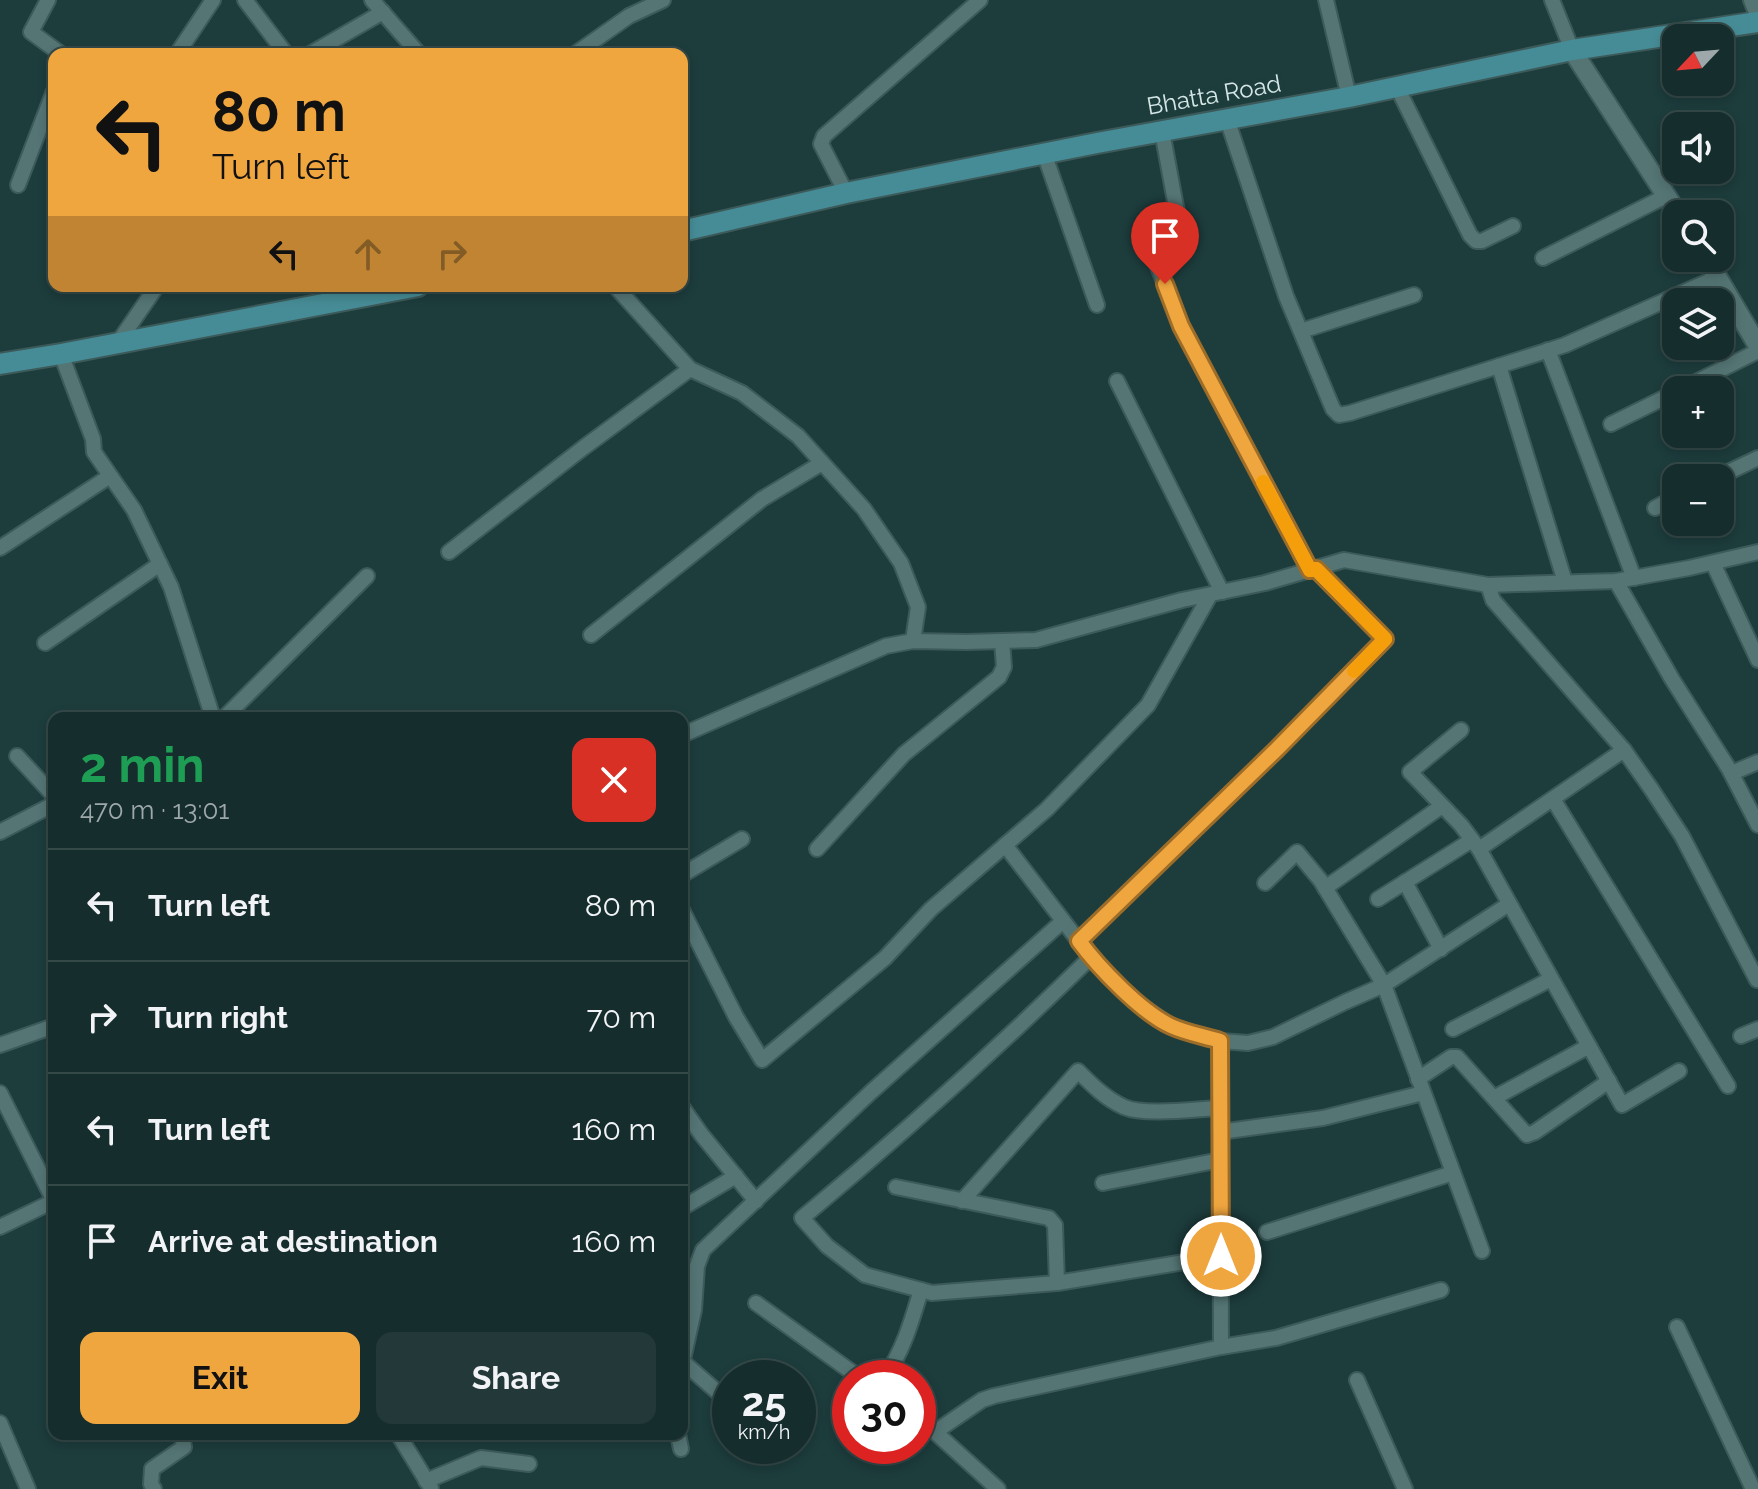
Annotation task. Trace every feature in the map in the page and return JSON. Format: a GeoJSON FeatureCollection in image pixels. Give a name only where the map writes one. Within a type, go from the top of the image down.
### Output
{"type":"FeatureCollection","features":[{"type":"Feature","properties":{"kind":"main road","name":"Bhatta Road"},"geometry":{"type":"LineString","coordinates":[[688,230],[846,193],[1044,153],[1349,97],[1572,50],[1758,20]]}},
{"type":"Feature","properties":{"kind":"main road"},"geometry":{"type":"LineString","coordinates":[[0,364],[387,292]]}},
{"type":"Feature","properties":{"kind":"street"},"geometry":{"type":"LineString","coordinates":[[48,0],[31,32],[53,48]]}},
{"type":"Feature","properties":{"kind":"street"},"geometry":{"type":"LineString","coordinates":[[181,48],[213,0]]}},
{"type":"Feature","properties":{"kind":"street"},"geometry":{"type":"LineString","coordinates":[[245,0],[281,48]]}},
{"type":"Feature","properties":{"kind":"street"},"geometry":{"type":"LineString","coordinates":[[584,48],[629,16],[661,0]]}},
{"type":"Feature","properties":{"kind":"street"},"geometry":{"type":"LineString","coordinates":[[846,193],[824,152],[821,144],[824,136],[980,0]]}},
{"type":"Feature","properties":{"kind":"street"},"geometry":{"type":"LineString","coordinates":[[1326,0],[1349,97]]}},
{"type":"Feature","properties":{"kind":"street"},"geometry":{"type":"LineString","coordinates":[[1552,0],[1572,50],[1669,200]]}},
{"type":"Feature","properties":{"kind":"street"},"geometry":{"type":"LineString","coordinates":[[1751,0],[1758,20]]}},
{"type":"Feature","properties":{"kind":"street"},"geometry":{"type":"LineString","coordinates":[[318,48],[378,6],[414,48]]}},
{"type":"Feature","properties":{"kind":"street"},"geometry":{"type":"LineString","coordinates":[[1397,87],[1470,235],[1476,241],[1482,241],[1513,226]]}},
{"type":"Feature","properties":{"kind":"street"},"geometry":{"type":"LineString","coordinates":[[18,185],[48,107]]}},
{"type":"Feature","properties":{"kind":"street"},"geometry":{"type":"LineString","coordinates":[[1227,119],[1286,296],[1333,409],[1339,415],[1565,345],[1718,277]]}},
{"type":"Feature","properties":{"kind":"street"},"geometry":{"type":"LineString","coordinates":[[1079,941],[1277,749],[1385,639],[1313,570],[1181,326],[1157,264],[1159,257],[1177,243],[1181,234],[1162,131]]}},
{"type":"Feature","properties":{"kind":"street"},"geometry":{"type":"LineString","coordinates":[[1044,153],[1097,305]]}},
{"type":"Feature","properties":{"kind":"street"},"geometry":{"type":"LineString","coordinates":[[1543,258],[1666,196]]}},
{"type":"Feature","properties":{"kind":"street"},"geometry":{"type":"LineString","coordinates":[[1707,376],[1758,349],[1715,272]]}},
{"type":"Feature","properties":{"kind":"street"},"geometry":{"type":"LineString","coordinates":[[117,344],[153,292]]}},
{"type":"Feature","properties":{"kind":"street"},"geometry":{"type":"LineString","coordinates":[[620,292],[690,369],[742,393],[798,436],[864,509],[901,563],[918,607],[913,641]]}},
{"type":"Feature","properties":{"kind":"street"},"geometry":{"type":"LineString","coordinates":[[1301,331],[1414,295]]}},
{"type":"Feature","properties":{"kind":"street"},"geometry":{"type":"LineString","coordinates":[[1548,350],[1634,578]]}},
{"type":"Feature","properties":{"kind":"street"},"geometry":{"type":"LineString","coordinates":[[61,354],[93,439],[94,452],[134,510],[171,587],[211,712]]}},
{"type":"Feature","properties":{"kind":"street"},"geometry":{"type":"LineString","coordinates":[[1499,366],[1565,582]]}},
{"type":"Feature","properties":{"kind":"street"},"geometry":{"type":"LineString","coordinates":[[449,552],[690,369]]}},
{"type":"Feature","properties":{"kind":"street"},"geometry":{"type":"LineString","coordinates":[[1117,381],[1216,593]]}},
{"type":"Feature","properties":{"kind":"street"},"geometry":{"type":"LineString","coordinates":[[1611,424],[1662,399]]}},
{"type":"Feature","properties":{"kind":"street"},"geometry":{"type":"LineString","coordinates":[[1734,469],[1758,458]]}},
{"type":"Feature","properties":{"kind":"street"},"geometry":{"type":"LineString","coordinates":[[591,635],[762,499],[822,463]]}},
{"type":"Feature","properties":{"kind":"street"},"geometry":{"type":"LineString","coordinates":[[0,548],[110,476]]}},
{"type":"Feature","properties":{"kind":"street"},"geometry":{"type":"LineString","coordinates":[[1655,508],[1662,504]]}},
{"type":"Feature","properties":{"kind":"street"},"geometry":{"type":"LineString","coordinates":[[688,732],[886,646],[913,641],[1036,640],[1182,600],[1265,583],[1344,560],[1488,585],[1616,581],[1758,552]]}},
{"type":"Feature","properties":{"kind":"street"},"geometry":{"type":"LineString","coordinates":[[1713,563],[1758,660]]}},
{"type":"Feature","properties":{"kind":"street"},"geometry":{"type":"LineString","coordinates":[[45,643],[160,564]]}},
{"type":"Feature","properties":{"kind":"street"},"geometry":{"type":"LineString","coordinates":[[230,712],[367,576]]}},
{"type":"Feature","properties":{"kind":"street"},"geometry":{"type":"LineString","coordinates":[[1616,581],[1672,679],[1732,773],[1758,825]]}},
{"type":"Feature","properties":{"kind":"street"},"geometry":{"type":"LineString","coordinates":[[1488,585],[1493,600],[1624,750],[1682,836],[1757,980]]}},
{"type":"Feature","properties":{"kind":"street"},"geometry":{"type":"LineString","coordinates":[[688,922],[736,1017],[762,1060],[885,958],[931,909],[1047,809],[1148,705],[1216,593]]}},
{"type":"Feature","properties":{"kind":"street"},"geometry":{"type":"LineString","coordinates":[[817,849],[904,754],[999,677],[1004,667],[1002,641]]}},
{"type":"Feature","properties":{"kind":"street"},"geometry":{"type":"LineString","coordinates":[[1461,730],[1410,772],[1476,845],[1622,1105],[1679,1071]]}},
{"type":"Feature","properties":{"kind":"street"},"geometry":{"type":"LineString","coordinates":[[1378,899],[1553,799],[1624,750]]}},
{"type":"Feature","properties":{"kind":"street"},"geometry":{"type":"LineString","coordinates":[[17,756],[48,790]]}},
{"type":"Feature","properties":{"kind":"street"},"geometry":{"type":"LineString","coordinates":[[1732,773],[1758,762]]}},
{"type":"Feature","properties":{"kind":"street"},"geometry":{"type":"LineString","coordinates":[[1553,799],[1728,1086]]}},
{"type":"Feature","properties":{"kind":"street"},"geometry":{"type":"LineString","coordinates":[[1325,888],[1442,806]]}},
{"type":"Feature","properties":{"kind":"street"},"geometry":{"type":"LineString","coordinates":[[0,832],[48,807]]}},
{"type":"Feature","properties":{"kind":"street"},"geometry":{"type":"LineString","coordinates":[[688,871],[742,839]]}},
{"type":"Feature","properties":{"kind":"street"},"geometry":{"type":"LineString","coordinates":[[1005,845],[1091,957],[1136,1002],[1171,1026],[1220,1041],[1248,1043],[1273,1037],[1384,985],[1509,904]]}},
{"type":"Feature","properties":{"kind":"street"},"geometry":{"type":"LineString","coordinates":[[1265,883],[1297,852],[1325,888],[1384,985],[1482,1251]]}},
{"type":"Feature","properties":{"kind":"street"},"geometry":{"type":"LineString","coordinates":[[1405,882],[1441,949]]}},
{"type":"Feature","properties":{"kind":"street"},"geometry":{"type":"LineString","coordinates":[[688,1313],[703,1250],[871,1092],[1063,921]]}},
{"type":"Feature","properties":{"kind":"street"},"geometry":{"type":"LineString","coordinates":[[1091,957],[879,1154],[802,1218],[827,1246],[865,1275],[932,1293],[1057,1283],[1221,1256]]}},
{"type":"Feature","properties":{"kind":"street"},"geometry":{"type":"LineString","coordinates":[[1453,1029],[1551,979]]}},
{"type":"Feature","properties":{"kind":"street"},"geometry":{"type":"LineString","coordinates":[[0,1045],[48,1028]]}},
{"type":"Feature","properties":{"kind":"street"},"geometry":{"type":"LineString","coordinates":[[1741,1036],[1758,1029]]}},
{"type":"Feature","properties":{"kind":"street"},"geometry":{"type":"LineString","coordinates":[[1220,1041],[1221,1347]]}},
{"type":"Feature","properties":{"kind":"street"},"geometry":{"type":"LineString","coordinates":[[1494,1098],[1589,1046]]}},
{"type":"Feature","properties":{"kind":"street"},"geometry":{"type":"LineString","coordinates":[[1220,1132],[1323,1118],[1421,1086],[1451,1057],[1457,1057],[1527,1135],[1609,1081]]}},
{"type":"Feature","properties":{"kind":"street"},"geometry":{"type":"LineString","coordinates":[[962,1201],[1078,1071],[1104,1095],[1126,1108],[1141,1111],[1220,1108]]}},
{"type":"Feature","properties":{"kind":"street"},"geometry":{"type":"LineString","coordinates":[[0,1093],[48,1189]]}},
{"type":"Feature","properties":{"kind":"street"},"geometry":{"type":"LineString","coordinates":[[688,1116],[756,1201]]}},
{"type":"Feature","properties":{"kind":"street"},"geometry":{"type":"LineString","coordinates":[[1103,1183],[1220,1160]]}},
{"type":"Feature","properties":{"kind":"street"},"geometry":{"type":"LineString","coordinates":[[1267,1232],[1453,1173]]}},
{"type":"Feature","properties":{"kind":"street"},"geometry":{"type":"LineString","coordinates":[[688,1204],[736,1176]]}},
{"type":"Feature","properties":{"kind":"street"},"geometry":{"type":"LineString","coordinates":[[896,1187],[1049,1218],[1055,1225],[1057,1283]]}},
{"type":"Feature","properties":{"kind":"street"},"geometry":{"type":"LineString","coordinates":[[0,1227],[48,1204]]}},
{"type":"Feature","properties":{"kind":"street"},"geometry":{"type":"LineString","coordinates":[[895,1360],[921,1290]]}},
{"type":"Feature","properties":{"kind":"street"},"geometry":{"type":"LineString","coordinates":[[936,1431],[982,1400],[994,1396],[1276,1338],[1441,1290]]}},
{"type":"Feature","properties":{"kind":"street"},"geometry":{"type":"LineString","coordinates":[[756,1303],[835,1360]]}},
{"type":"Feature","properties":{"kind":"street"},"geometry":{"type":"LineString","coordinates":[[1677,1327],[1753,1489]]}},
{"type":"Feature","properties":{"kind":"street"},"geometry":{"type":"LineString","coordinates":[[688,1368],[712,1388]]}},
{"type":"Feature","properties":{"kind":"street"},"geometry":{"type":"LineString","coordinates":[[1357,1380],[1405,1489]]}},
{"type":"Feature","properties":{"kind":"street"},"geometry":{"type":"LineString","coordinates":[[0,1423],[28,1489]]}},
{"type":"Feature","properties":{"kind":"street"},"geometry":{"type":"LineString","coordinates":[[936,1433],[998,1489]]}},
{"type":"Feature","properties":{"kind":"street"},"geometry":{"type":"LineString","coordinates":[[154,1489],[151,1484],[152,1469],[184,1447],[183,1440]]}},
{"type":"Feature","properties":{"kind":"street"},"geometry":{"type":"LineString","coordinates":[[402,1440],[429,1485],[481,1458],[529,1464]]}},
{"type":"Feature","properties":{"kind":"slow traffic"},"geometry":{"type":"LineString","coordinates":[[1263,482],[1310,570],[1316,569],[1385,639],[1354,671]]}},
{"type":"Feature","properties":{"kind":"route"},"geometry":{"type":"LineString","coordinates":[[1165,284],[1181,326],[1310,570],[1316,569],[1385,639],[1277,749],[1079,941],[1136,1002],[1171,1026],[1220,1041],[1221,1256]]}}]}
